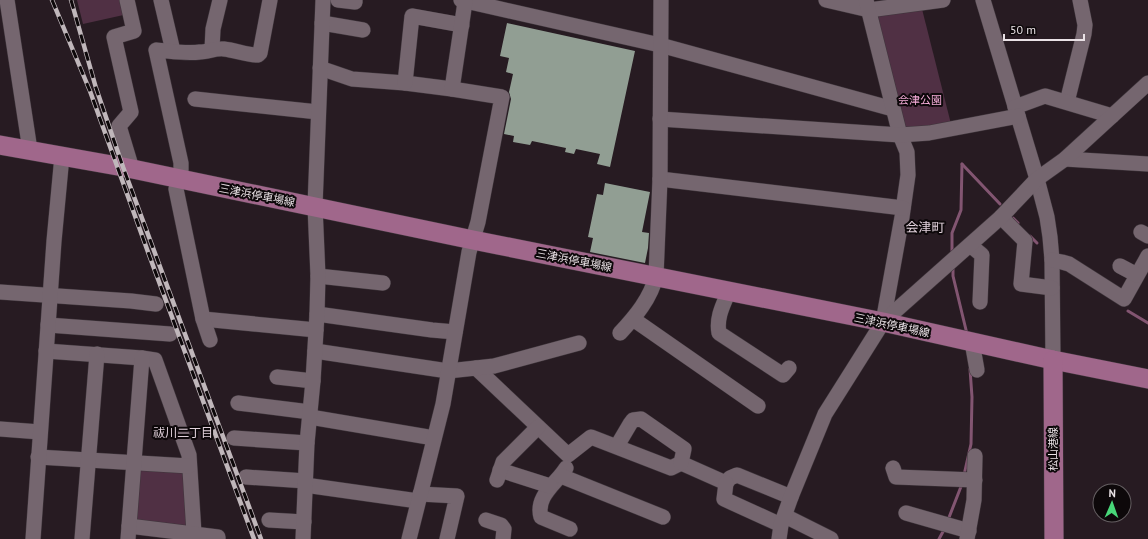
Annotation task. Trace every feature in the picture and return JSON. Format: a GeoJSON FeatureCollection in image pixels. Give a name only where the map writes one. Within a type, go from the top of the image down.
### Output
{"type":"FeatureCollection","features":[{"type":"Feature","properties":{"kind":"main road","name":"三津浜停車場線"},"geometry":{"type":"LineString","coordinates":[[0,145],[132,168],[473,240],[883,322],[1053,360],[1148,379]]}},
{"type":"Feature","properties":{"kind":"main road","name":"松山港線"},"geometry":{"type":"LineString","coordinates":[[1053,360],[1054,539]]}},
{"type":"Feature","properties":{"kind":"street"},"geometry":{"type":"LineString","coordinates":[[7,0],[30,150]]}},
{"type":"Feature","properties":{"kind":"street"},"geometry":{"type":"LineString","coordinates":[[127,0],[134,31],[114,37],[131,112],[120,126],[132,168]]}},
{"type":"Feature","properties":{"kind":"street"},"geometry":{"type":"LineString","coordinates":[[162,0],[173,51]]}},
{"type":"Feature","properties":{"kind":"street"},"geometry":{"type":"LineString","coordinates":[[212,49],[213,29],[220,0]]}},
{"type":"Feature","properties":{"kind":"street"},"geometry":{"type":"LineString","coordinates":[[210,340],[203,320],[176,189],[181,171],[181,163],[156,50],[200,52],[212,49],[223,49],[237,50],[255,56],[258,55],[260,53],[270,0]]}},
{"type":"Feature","properties":{"kind":"street"},"geometry":{"type":"LineString","coordinates":[[303,539],[307,443],[317,314],[318,276],[315,206],[323,0]]}},
{"type":"Feature","properties":{"kind":"street"},"geometry":{"type":"LineString","coordinates":[[338,0],[354,2],[355,0]]}},
{"type":"Feature","properties":{"kind":"street"},"geometry":{"type":"LineString","coordinates":[[620,333],[633,319],[654,287],[656,276],[660,179],[661,0]]}},
{"type":"Feature","properties":{"kind":"street"},"geometry":{"type":"LineString","coordinates":[[826,0],[867,5],[943,0]]}},
{"type":"Feature","properties":{"kind":"street"},"geometry":{"type":"LineString","coordinates":[[983,0],[1047,217],[1052,260],[1053,360]]}},
{"type":"Feature","properties":{"kind":"street"},"geometry":{"type":"LineString","coordinates":[[1067,102],[1084,34],[1085,25],[1080,0]]}},
{"type":"Feature","properties":{"kind":"street"},"geometry":{"type":"LineString","coordinates":[[452,89],[462,24],[463,1],[660,45],[893,110]]}},
{"type":"Feature","properties":{"kind":"street"},"geometry":{"type":"LineString","coordinates":[[867,5],[893,110],[900,135],[907,152],[908,175],[883,322]]}},
{"type":"Feature","properties":{"kind":"street"},"geometry":{"type":"LineString","coordinates":[[404,83],[412,16],[462,24]]}},
{"type":"Feature","properties":{"kind":"street"},"geometry":{"type":"LineString","coordinates":[[322,23],[363,30]]}},
{"type":"Feature","properties":{"kind":"street"},"geometry":{"type":"LineString","coordinates":[[320,68],[352,79],[404,83],[502,97],[478,222],[469,252],[443,404],[408,539]]}},
{"type":"Feature","properties":{"kind":"street"},"geometry":{"type":"LineString","coordinates":[[782,527],[791,497],[825,414],[883,322],[1001,217],[1037,179],[1065,159],[1148,83]]}},
{"type":"Feature","properties":{"kind":"street"},"geometry":{"type":"LineString","coordinates":[[660,118],[900,135],[929,133],[1017,112],[1045,96],[1112,116]]}},
{"type":"Feature","properties":{"kind":"street"},"geometry":{"type":"LineString","coordinates":[[195,99],[318,112]]}},
{"type":"Feature","properties":{"kind":"street"},"geometry":{"type":"LineString","coordinates":[[33,539],[50,296],[62,156]]}},
{"type":"Feature","properties":{"kind":"street"},"geometry":{"type":"LineString","coordinates":[[1065,159],[1148,164]]}},
{"type":"Feature","properties":{"kind":"street"},"geometry":{"type":"LineString","coordinates":[[660,179],[903,208]]}},
{"type":"Feature","properties":{"kind":"street"},"geometry":{"type":"LineString","coordinates":[[1001,217],[1025,241],[1021,284],[1052,288]]}},
{"type":"Feature","properties":{"kind":"street"},"geometry":{"type":"LineString","coordinates":[[970,245],[982,255],[980,302]]}},
{"type":"Feature","properties":{"kind":"street"},"geometry":{"type":"LineString","coordinates":[[1052,260],[1069,264],[1124,299],[1148,256]]}},
{"type":"Feature","properties":{"kind":"street"},"geometry":{"type":"LineString","coordinates":[[1120,266],[1137,275]]}},
{"type":"Feature","properties":{"kind":"street"},"geometry":{"type":"LineString","coordinates":[[318,276],[383,283]]}},
{"type":"Feature","properties":{"kind":"street"},"geometry":{"type":"LineString","coordinates":[[728,291],[720,313],[718,326],[719,333],[784,375],[789,368]]}},
{"type":"Feature","properties":{"kind":"street"},"geometry":{"type":"LineString","coordinates":[[0,292],[156,304]]}},
{"type":"Feature","properties":{"kind":"street"},"geometry":{"type":"LineString","coordinates":[[317,314],[455,332]]}},
{"type":"Feature","properties":{"kind":"street"},"geometry":{"type":"LineString","coordinates":[[633,319],[758,406]]}},
{"type":"Feature","properties":{"kind":"street"},"geometry":{"type":"LineString","coordinates":[[203,320],[316,330]]}},
{"type":"Feature","properties":{"kind":"street"},"geometry":{"type":"LineString","coordinates":[[48,325],[170,334]]}},
{"type":"Feature","properties":{"kind":"street"},"geometry":{"type":"LineString","coordinates":[[968,341],[978,370]]}},
{"type":"Feature","properties":{"kind":"street"},"geometry":{"type":"LineString","coordinates":[[315,351],[448,371],[494,366],[579,343]]}},
{"type":"Feature","properties":{"kind":"street"},"geometry":{"type":"LineString","coordinates":[[46,351],[97,354],[154,360],[189,455],[194,533]]}},
{"type":"Feature","properties":{"kind":"street"},"geometry":{"type":"LineString","coordinates":[[82,539],[97,354]]}},
{"type":"Feature","properties":{"kind":"street"},"geometry":{"type":"LineString","coordinates":[[142,358],[128,532],[173,535],[194,533],[218,537],[218,539]]}},
{"type":"Feature","properties":{"kind":"street"},"geometry":{"type":"LineString","coordinates":[[476,368],[568,455]]}},
{"type":"Feature","properties":{"kind":"street"},"geometry":{"type":"LineString","coordinates":[[277,377],[313,381]]}},
{"type":"Feature","properties":{"kind":"street"},"geometry":{"type":"LineString","coordinates":[[238,403],[310,414],[434,438]]}},
{"type":"Feature","properties":{"kind":"street"},"geometry":{"type":"LineString","coordinates":[[617,446],[633,420],[641,419],[684,449],[681,463]]}},
{"type":"Feature","properties":{"kind":"street"},"geometry":{"type":"LineString","coordinates":[[538,427],[503,462],[498,475],[550,486]]}},
{"type":"Feature","properties":{"kind":"street"},"geometry":{"type":"LineString","coordinates":[[0,429],[40,432]]}},
{"type":"Feature","properties":{"kind":"street"},"geometry":{"type":"LineString","coordinates":[[563,531],[541,517],[541,504],[550,486],[562,476],[567,466],[568,455],[591,437],[671,468],[681,463]]}},
{"type":"Feature","properties":{"kind":"street"},"geometry":{"type":"LineString","coordinates":[[234,438],[307,443]]}},
{"type":"Feature","properties":{"kind":"street"},"geometry":{"type":"LineString","coordinates":[[906,513],[968,535],[974,500],[975,456]]}},
{"type":"Feature","properties":{"kind":"street"},"geometry":{"type":"LineString","coordinates":[[38,457],[189,466]]}},
{"type":"Feature","properties":{"kind":"street"},"geometry":{"type":"LineString","coordinates":[[681,463],[726,483]]}},
{"type":"Feature","properties":{"kind":"street"},"geometry":{"type":"LineString","coordinates":[[893,468],[896,477],[974,480]]}},
{"type":"Feature","properties":{"kind":"street"},"geometry":{"type":"LineString","coordinates":[[791,497],[737,475],[730,478],[726,483],[724,499],[782,527],[831,539]]}},
{"type":"Feature","properties":{"kind":"street"},"geometry":{"type":"LineString","coordinates":[[562,476],[663,517]]}},
{"type":"Feature","properties":{"kind":"street"},"geometry":{"type":"LineString","coordinates":[[246,477],[419,497],[457,496],[447,539]]}},
{"type":"Feature","properties":{"kind":"street"},"geometry":{"type":"LineString","coordinates":[[268,520],[304,522]]}},
{"type":"Feature","properties":{"kind":"street"},"geometry":{"type":"LineString","coordinates":[[486,520],[501,525],[504,529],[503,539]]}},
{"type":"Feature","properties":{"kind":"green space"},"geometry":{"type":"Polygon","coordinates":[[[77,0],[124,0],[128,14],[83,24],[77,0]]]}},
{"type":"Feature","properties":{"kind":"green space","name":"会津公園"},"geometry":{"type":"Polygon","coordinates":[[[922,9],[951,124],[902,132],[876,14],[922,9]]]}},
{"type":"Feature","properties":{"kind":"green space"},"geometry":{"type":"Polygon","coordinates":[[[137,465],[186,468],[191,530],[131,523],[137,465]]]}},
{"type":"Feature","properties":{"kind":"building"},"geometry":{"type":"Polygon","coordinates":[[[507,23],[635,51],[610,167],[597,164],[600,154],[576,149],[574,154],[565,152],[566,148],[532,141],[530,145],[513,142],[514,136],[504,134],[511,99],[509,92],[513,74],[506,72],[509,58],[500,56],[507,23]]]}},
{"type":"Feature","properties":{"kind":"building"},"geometry":{"type":"Polygon","coordinates":[[[605,183],[650,192],[642,232],[649,233],[645,263],[590,252],[593,238],[588,237],[597,194],[603,195],[605,183]]]}},
{"type":"Feature","properties":{"kind":"waterway"},"geometry":{"type":"LineString","coordinates":[[962,164],[1000,204]]}},
{"type":"Feature","properties":{"kind":"waterway"},"geometry":{"type":"LineString","coordinates":[[952,254],[952,233],[961,210],[962,164]]}},
{"type":"Feature","properties":{"kind":"waterway"},"geometry":{"type":"LineString","coordinates":[[1013,218],[1018,223]]}},
{"type":"Feature","properties":{"kind":"waterway"},"geometry":{"type":"LineString","coordinates":[[1030,236],[1037,243]]}},
{"type":"Feature","properties":{"kind":"waterway"},"geometry":{"type":"LineString","coordinates":[[953,267],[953,276],[967,334]]}},
{"type":"Feature","properties":{"kind":"waterway"},"geometry":{"type":"LineString","coordinates":[[1128,311],[1148,323]]}},
{"type":"Feature","properties":{"kind":"waterway"},"geometry":{"type":"LineString","coordinates":[[964,475],[971,444],[972,397],[970,369]]}},
{"type":"Feature","properties":{"kind":"waterway"},"geometry":{"type":"LineString","coordinates":[[948,520],[962,484]]}},
{"type":"Feature","properties":{"kind":"waterway"},"geometry":{"type":"LineString","coordinates":[[939,539],[945,528]]}},
{"type":"Feature","properties":{"kind":"railway"},"geometry":{"type":"LineString","coordinates":[[52,0],[90,91],[254,539]]}},
{"type":"Feature","properties":{"kind":"railway"},"geometry":{"type":"LineString","coordinates":[[71,0],[96,88],[123,167],[261,539]]}},
{"type":"Feature","properties":{"kind":"district","name":"会津町"},"geometry":{"type":"Point","coordinates":[925,227]}},
{"type":"Feature","properties":{"kind":"district","name":"祓川二丁目"},"geometry":{"type":"Point","coordinates":[183,432]}}]}
